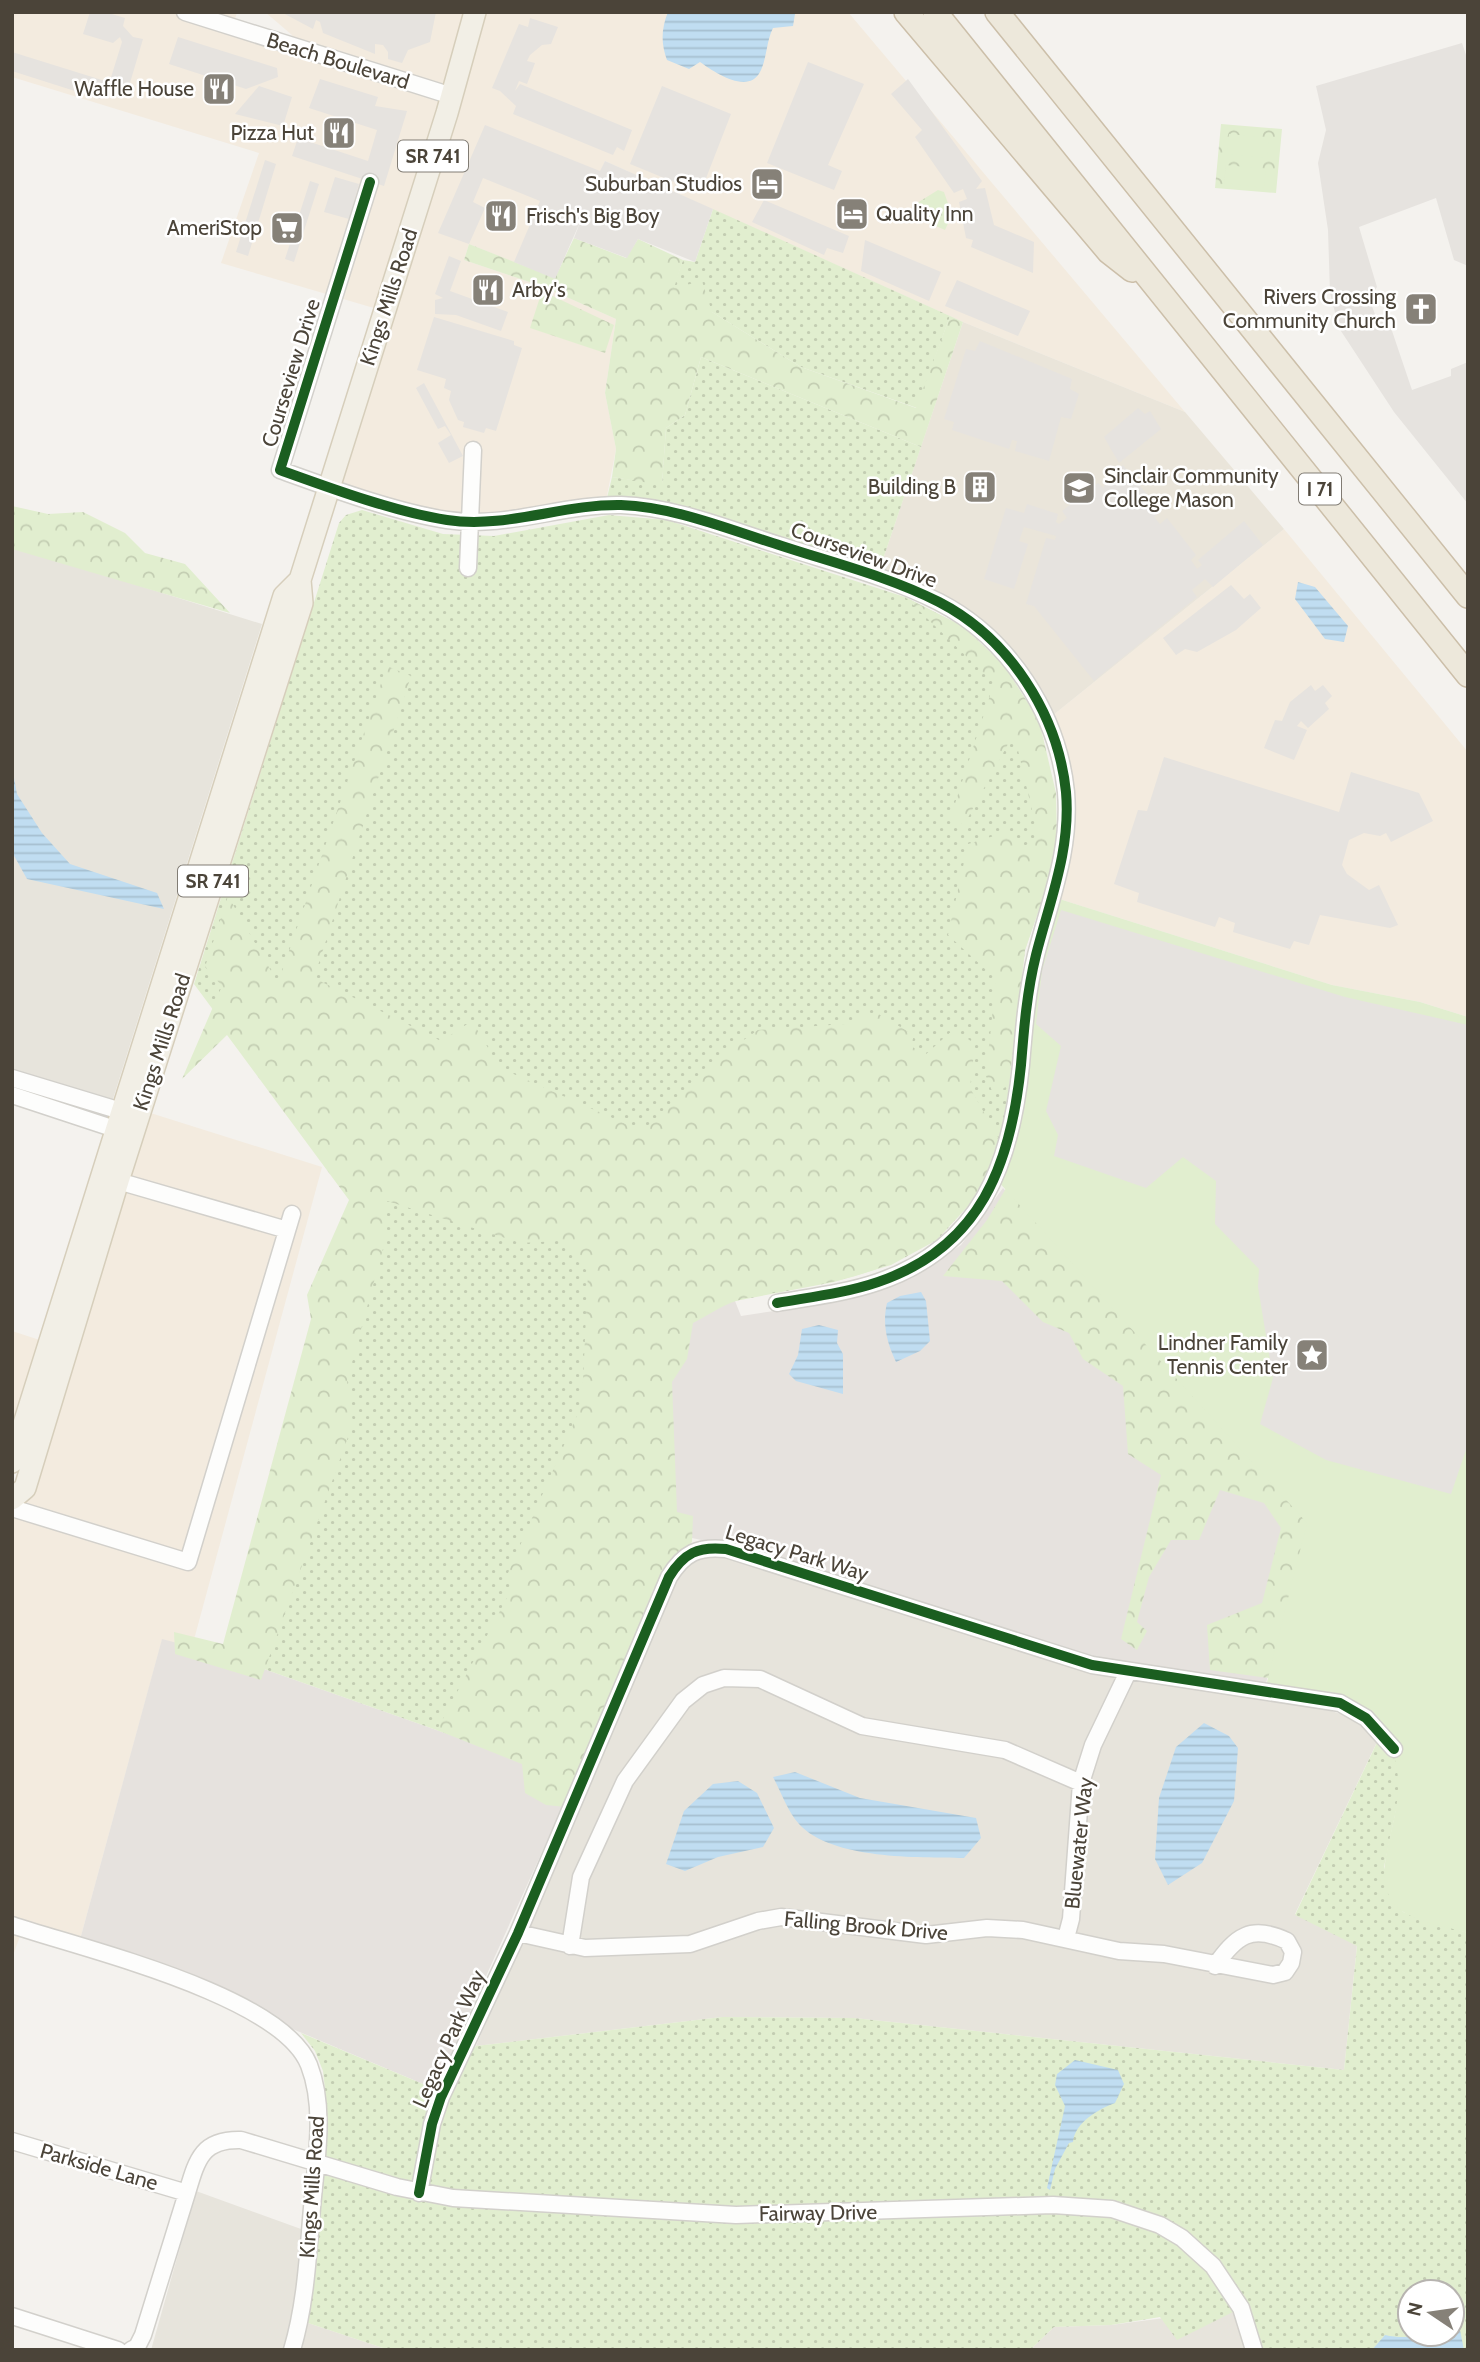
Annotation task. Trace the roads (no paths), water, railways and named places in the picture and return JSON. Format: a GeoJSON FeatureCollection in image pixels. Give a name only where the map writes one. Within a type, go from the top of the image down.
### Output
{"type":"FeatureCollection","features":[{"type":"Feature","properties":{"kind":"highway"},"geometry":{"type":"LineString","coordinates":[[906,12],[1109,252],[1173,304]]}},
{"type":"Feature","properties":{"kind":"highway","name":"I 71"},"geometry":{"type":"LineString","coordinates":[[935,12],[1173,304],[1468,675]]}},
{"type":"Feature","properties":{"kind":"highway","name":"I 71"},"geometry":{"type":"LineString","coordinates":[[997,12],[1468,596]]}},
{"type":"Feature","properties":{"kind":"main road","name":"Kings Mills Road"},"geometry":{"type":"LineString","coordinates":[[12,1499],[25,1488],[118,1181],[302,603],[300,580],[452,96],[475,12]]}},
{"type":"Feature","properties":{"kind":"main road","name":"Kings Mills Road"},"geometry":{"type":"LineString","coordinates":[[12,1462],[284,596],[300,580]]}},
{"type":"Feature","properties":{"kind":"street","name":"Beach Boulevard"},"geometry":{"type":"LineString","coordinates":[[185,12],[235,20],[452,96]]}},
{"type":"Feature","properties":{"kind":"street","name":"Courseview Drive"},"geometry":{"type":"LineString","coordinates":[[370,182],[280,470],[409,511],[470,522],[499,522],[605,506],[647,507],[712,524],[895,583],[942,603],[983,632],[1007,656],[1027,683],[1047,720],[1058,752],[1066,794],[1064,853],[1035,958],[1027,998],[1015,1115],[996,1179],[965,1225],[924,1260],[878,1282],[778,1303]]}},
{"type":"Feature","properties":{"kind":"street"},"geometry":{"type":"LineString","coordinates":[[468,568],[473,450]]}},
{"type":"Feature","properties":{"kind":"street"},"geometry":{"type":"LineString","coordinates":[[12,1078],[118,1120]]}},
{"type":"Feature","properties":{"kind":"street"},"geometry":{"type":"LineString","coordinates":[[12,1095],[118,1120]]}},
{"type":"Feature","properties":{"kind":"street"},"geometry":{"type":"LineString","coordinates":[[12,1508],[188,1562],[289,1222],[118,1181]]}},
{"type":"Feature","properties":{"kind":"street","name":"Legacy Park Way"},"geometry":{"type":"LineString","coordinates":[[419,2193],[432,2124],[441,2097],[518,1933],[668,1577],[679,1561],[693,1550],[708,1547],[726,1549],[1092,1665],[1340,1703],[1366,1718],[1394,1749]]}},
{"type":"Feature","properties":{"kind":"street","name":"Bluewater Way"},"geometry":{"type":"LineString","coordinates":[[1066,1938],[1071,1919],[1081,1783],[1093,1745],[1128,1672]]}},
{"type":"Feature","properties":{"kind":"street"},"geometry":{"type":"LineString","coordinates":[[569,1946],[581,1877],[625,1781],[683,1701],[704,1685],[723,1678],[760,1679],[862,1726],[1005,1750],[1081,1783]]}},
{"type":"Feature","properties":{"kind":"street","name":"Falling Brook Drive"},"geometry":{"type":"LineString","coordinates":[[518,1933],[585,1948],[690,1944],[758,1921],[781,1917],[926,1935],[987,1928],[1023,1930],[1119,1951],[1164,1954],[1215,1966]]}},
{"type":"Feature","properties":{"kind":"street","name":"Kings Mills Road"},"geometry":{"type":"LineString","coordinates":[[12,1925],[211,1991],[264,2017],[297,2046],[309,2065],[318,2113],[317,2164],[304,2295],[292,2350]]}},
{"type":"Feature","properties":{"kind":"street","name":"Parkside Lane"},"geometry":{"type":"LineString","coordinates":[[131,2350],[144,2336],[201,2154],[223,2140],[241,2140],[317,2164]]}},
{"type":"Feature","properties":{"kind":"street","name":"Parkside Lane"},"geometry":{"type":"LineString","coordinates":[[12,2141],[187,2193]]}},
{"type":"Feature","properties":{"kind":"street","name":"Fairway Drive"},"geometry":{"type":"LineString","coordinates":[[317,2164],[419,2193],[453,2198],[736,2215],[1053,2205],[1112,2209],[1160,2225],[1182,2238],[1213,2266],[1241,2308],[1255,2350]]}},
{"type":"Feature","properties":{"kind":"street"},"geometry":{"type":"LineString","coordinates":[[12,2316],[118,2350]]}},
{"type":"Feature","properties":{"kind":"water"},"geometry":{"type":"Polygon","coordinates":[[[668,12],[795,14],[793,26],[773,28],[764,62],[755,79],[739,82],[722,76],[700,62],[689,69],[667,60],[663,36],[668,12]]]}},
{"type":"Feature","properties":{"kind":"water"},"geometry":{"type":"Polygon","coordinates":[[[1298,582],[1315,587],[1348,626],[1344,642],[1325,639],[1295,599],[1298,582]]]}},
{"type":"Feature","properties":{"kind":"water"},"geometry":{"type":"Polygon","coordinates":[[[12,767],[17,794],[42,833],[70,864],[157,893],[164,909],[27,879],[12,852],[12,767]]]}},
{"type":"Feature","properties":{"kind":"water"},"geometry":{"type":"Polygon","coordinates":[[[921,1292],[926,1301],[930,1341],[920,1351],[896,1362],[886,1333],[887,1303],[900,1296],[921,1292]]]}},
{"type":"Feature","properties":{"kind":"water"},"geometry":{"type":"Polygon","coordinates":[[[819,1325],[838,1330],[837,1343],[843,1354],[843,1394],[796,1381],[789,1374],[798,1355],[802,1329],[819,1325]]]}},
{"type":"Feature","properties":{"kind":"water"},"geometry":{"type":"Polygon","coordinates":[[[1204,1723],[1229,1736],[1238,1748],[1234,1801],[1202,1863],[1168,1885],[1155,1859],[1159,1798],[1176,1747],[1204,1723]]]}},
{"type":"Feature","properties":{"kind":"water"},"geometry":{"type":"Polygon","coordinates":[[[795,1772],[860,1798],[976,1818],[981,1838],[964,1858],[877,1854],[832,1844],[814,1836],[799,1824],[788,1808],[773,1777],[795,1772]]]}},
{"type":"Feature","properties":{"kind":"water"},"geometry":{"type":"Polygon","coordinates":[[[738,1781],[757,1793],[774,1828],[763,1847],[718,1857],[685,1871],[666,1864],[684,1811],[713,1784],[738,1781]]]}},
{"type":"Feature","properties":{"kind":"water"},"geometry":{"type":"Polygon","coordinates":[[[1075,2060],[1118,2070],[1124,2084],[1115,2103],[1095,2113],[1078,2128],[1073,2142],[1069,2143],[1055,2169],[1050,2190],[1047,2188],[1065,2106],[1055,2085],[1057,2074],[1075,2060]]]}},
{"type":"Feature","properties":{"kind":"water"},"geometry":{"type":"Polygon","coordinates":[[[1385,2335],[1396,2336],[1396,2348],[1464,2350],[1372,2350],[1385,2335]]]}},
{"type":"Feature","properties":{"kind":"place","name":"Waffle House"},"geometry":{"type":"Point","coordinates":[219,89]}},
{"type":"Feature","properties":{"kind":"place","name":"Pizza Hut"},"geometry":{"type":"Point","coordinates":[339,133]}},
{"type":"Feature","properties":{"kind":"place","name":"Suburban Studios"},"geometry":{"type":"Point","coordinates":[767,184]}},
{"type":"Feature","properties":{"kind":"place","name":"Quality Inn"},"geometry":{"type":"Point","coordinates":[852,214]}},
{"type":"Feature","properties":{"kind":"place","name":"Frisch's Big Boy"},"geometry":{"type":"Point","coordinates":[501,216]}},
{"type":"Feature","properties":{"kind":"place","name":"AmeriStop"},"geometry":{"type":"Point","coordinates":[287,228]}},
{"type":"Feature","properties":{"kind":"place","name":"Arby's"},"geometry":{"type":"Point","coordinates":[488,290]}},
{"type":"Feature","properties":{"kind":"place","name":"Rivers Crossing Community Church"},"geometry":{"type":"Point","coordinates":[1421,309]}},
{"type":"Feature","properties":{"kind":"place","name":"Building B"},"geometry":{"type":"Point","coordinates":[980,487]}},
{"type":"Feature","properties":{"kind":"place","name":"Sinclair Community College Mason"},"geometry":{"type":"Point","coordinates":[1079,488]}},
{"type":"Feature","properties":{"kind":"place","name":"Lindner Family Tennis Center"},"geometry":{"type":"Point","coordinates":[1312,1355]}}]}
